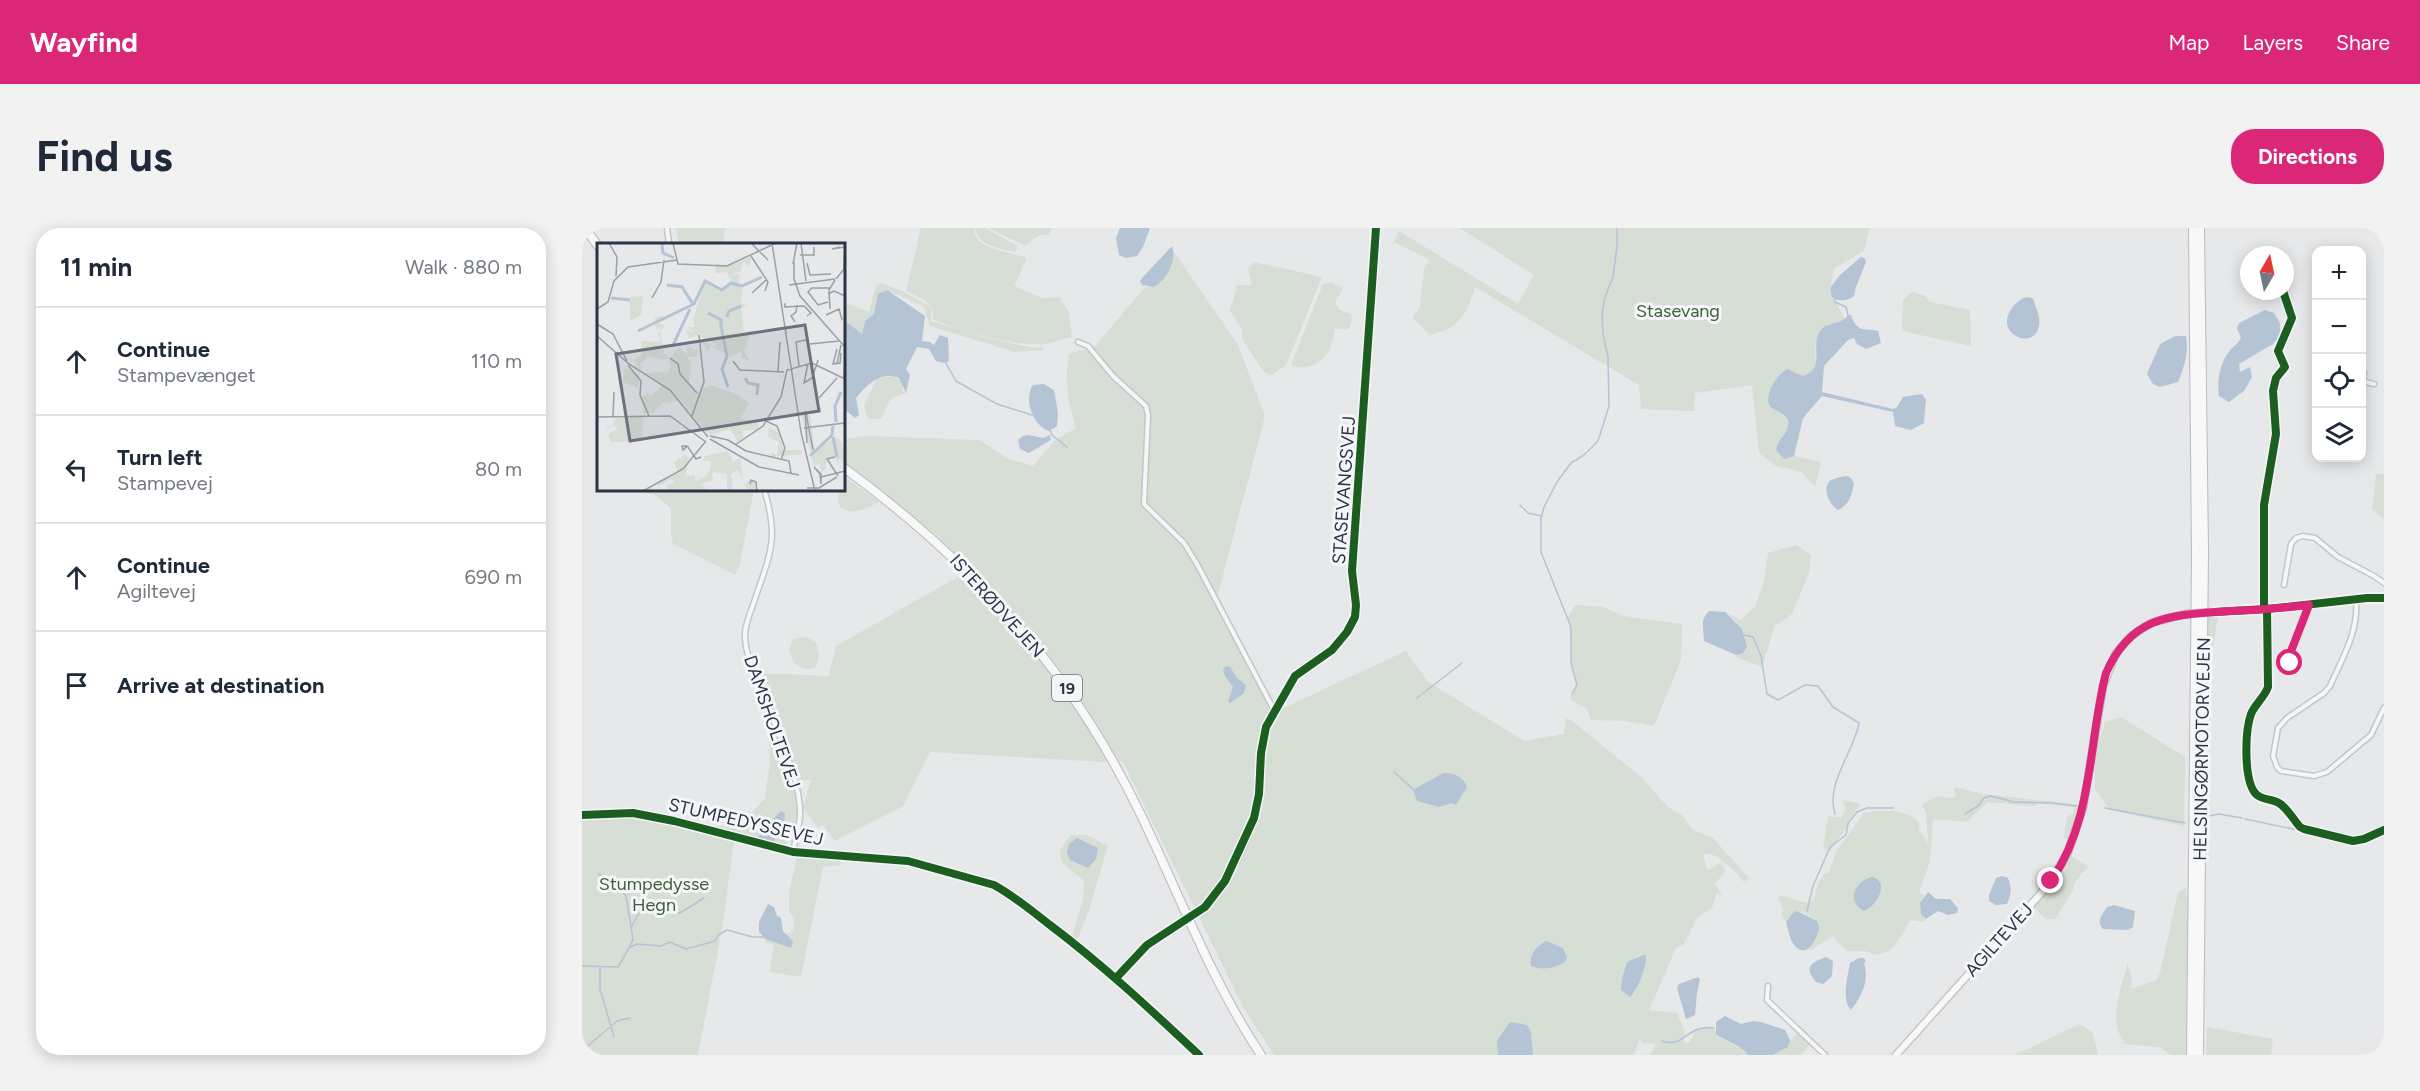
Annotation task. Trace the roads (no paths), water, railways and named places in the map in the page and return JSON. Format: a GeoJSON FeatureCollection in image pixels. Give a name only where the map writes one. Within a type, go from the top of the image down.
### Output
{"type":"FeatureCollection","features":[{"type":"Feature","properties":{"kind":"highway"},"geometry":{"type":"LineString","coordinates":[[585,228],[597,245]]}},
{"type":"Feature","properties":{"kind":"highway","name":"HELSINGØRMOTORVEJEN"},"geometry":{"type":"LineString","coordinates":[[2191,1055],[2196,557],[2193,228]]}},
{"type":"Feature","properties":{"kind":"highway","name":"HELSINGØRMOTORVEJEN"},"geometry":{"type":"LineString","coordinates":[[2199,1055],[2204,551],[2200,228]]}},
{"type":"Feature","properties":{"kind":"highway","name":"ISTERØDVEJEN"},"geometry":{"type":"LineString","coordinates":[[844,468],[907,516],[970,573],[1029,638],[1080,707],[1122,778],[1235,1014],[1261,1055]]}},
{"type":"Feature","properties":{"kind":"highway","name":"ISTERØDVEJEN"},"geometry":{"type":"LineString","coordinates":[[1212,968],[1266,1055]]}},
{"type":"Feature","properties":{"kind":"street"},"geometry":{"type":"LineString","coordinates":[[667,228],[669,243]]}},
{"type":"Feature","properties":{"kind":"street","name":"STASEVANGSVEJ"},"geometry":{"type":"LineString","coordinates":[[1193,916],[1205,907],[1226,881],[1254,818],[1259,794],[1263,738],[1274,710],[1295,676],[1332,650],[1347,632],[1355,617],[1356,604],[1352,571],[1376,228]]}},
{"type":"Feature","properties":{"kind":"street"},"geometry":{"type":"LineString","coordinates":[[1078,342],[1088,346],[1113,376],[1146,406],[1148,410],[1144,504],[1184,543],[1274,710]]}},
{"type":"Feature","properties":{"kind":"street"},"geometry":{"type":"LineString","coordinates":[[2264,609],[2264,505],[2276,434],[2273,391],[2276,378],[2285,367]]}},
{"type":"Feature","properties":{"kind":"street"},"geometry":{"type":"LineString","coordinates":[[2366,383],[2374,384]]}},
{"type":"Feature","properties":{"kind":"street","name":"DAMSHOLTEVEJ"},"geometry":{"type":"LineString","coordinates":[[764,490],[771,511],[773,536],[770,554],[748,620],[745,640],[753,669],[797,792],[800,816],[793,852]]}},
{"type":"Feature","properties":{"kind":"street"},"geometry":{"type":"LineString","coordinates":[[2284,585],[2291,544],[2296,538],[2303,536],[2318,540],[2338,557],[2384,583]]}},
{"type":"Feature","properties":{"kind":"street","name":"AGILTEVEJ"},"geometry":{"type":"LineString","coordinates":[[1896,1055],[2043,891],[2067,855],[2083,808],[2103,686],[2116,653],[2131,636],[2151,623],[2185,614],[2384,598]]}},
{"type":"Feature","properties":{"kind":"street"},"geometry":{"type":"LineString","coordinates":[[2356,599],[2358,616],[2356,627],[2330,686],[2324,693],[2283,722],[2277,733],[2272,756],[2274,762],[2286,773],[2321,775],[2368,738],[2384,708]]}},
{"type":"Feature","properties":{"kind":"street"},"geometry":{"type":"LineString","coordinates":[[2288,659],[2309,605]]}},
{"type":"Feature","properties":{"kind":"street","name":"STUMPEDYSSEVEJ"},"geometry":{"type":"LineString","coordinates":[[582,815],[633,813],[674,821],[793,852],[908,861],[994,885],[1007,892],[1070,940],[1116,978],[1199,1055]]}},
{"type":"Feature","properties":{"kind":"street"},"geometry":{"type":"LineString","coordinates":[[1116,978],[1146,945],[1183,921]]}},
{"type":"Feature","properties":{"kind":"street"},"geometry":{"type":"LineString","coordinates":[[1768,986],[1767,1000],[1825,1055]]}},
{"type":"Feature","properties":{"kind":"water"},"geometry":{"type":"Polygon","coordinates":[[[1120,228],[1150,228],[1137,256],[1126,258],[1119,255],[1116,238],[1120,228]]]}},
{"type":"Feature","properties":{"kind":"water"},"geometry":{"type":"Polygon","coordinates":[[[1172,246],[1172,264],[1163,280],[1153,287],[1142,285],[1140,281],[1142,278],[1172,246]]]}},
{"type":"Feature","properties":{"kind":"water"},"geometry":{"type":"Polygon","coordinates":[[[1861,257],[1865,258],[1866,262],[1854,296],[1843,300],[1832,297],[1830,288],[1840,275],[1861,257]]]}},
{"type":"Feature","properties":{"kind":"water"},"geometry":{"type":"Polygon","coordinates":[[[887,290],[925,316],[922,341],[934,345],[940,335],[948,338],[949,361],[944,363],[936,361],[929,349],[917,347],[906,369],[910,375],[906,393],[899,378],[886,376],[875,380],[856,398],[859,415],[855,418],[844,409],[844,320],[862,334],[865,321],[874,314],[878,294],[887,290]]]}},
{"type":"Feature","properties":{"kind":"water"},"geometry":{"type":"Polygon","coordinates":[[[2026,297],[2033,298],[2039,315],[2039,326],[2031,337],[2024,338],[2012,334],[2007,321],[2012,308],[2026,297]]]}},
{"type":"Feature","properties":{"kind":"water"},"geometry":{"type":"Polygon","coordinates":[[[2265,310],[2274,313],[2280,323],[2280,336],[2273,344],[2239,364],[2240,372],[2250,367],[2252,377],[2244,391],[2229,402],[2219,396],[2219,380],[2223,363],[2241,338],[2237,328],[2239,323],[2265,310]]]}},
{"type":"Feature","properties":{"kind":"water"},"geometry":{"type":"Polygon","coordinates":[[[1851,315],[1861,329],[1878,331],[1881,343],[1866,349],[1857,344],[1854,338],[1848,340],[1824,366],[1822,392],[1893,409],[1903,397],[1922,394],[1926,400],[1924,423],[1911,430],[1895,426],[1893,412],[1822,396],[1803,418],[1794,456],[1784,459],[1776,450],[1787,429],[1788,421],[1785,416],[1770,406],[1768,396],[1770,391],[1776,380],[1787,369],[1803,376],[1810,373],[1816,363],[1816,343],[1820,331],[1827,325],[1842,321],[1851,315]]]}},
{"type":"Feature","properties":{"kind":"water"},"geometry":{"type":"Polygon","coordinates":[[[2175,336],[2186,336],[2187,348],[2184,365],[2178,382],[2160,387],[2153,384],[2147,374],[2160,344],[2175,336]]]}},
{"type":"Feature","properties":{"kind":"water"},"geometry":{"type":"Polygon","coordinates":[[[1044,384],[1054,390],[1058,413],[1057,426],[1049,431],[1038,424],[1029,404],[1033,385],[1044,384]]]}},
{"type":"Feature","properties":{"kind":"water"},"geometry":{"type":"Polygon","coordinates":[[[1029,435],[1043,438],[1050,435],[1051,440],[1029,453],[1020,449],[1018,440],[1029,435]]]}},
{"type":"Feature","properties":{"kind":"water"},"geometry":{"type":"Polygon","coordinates":[[[1850,477],[1854,483],[1847,502],[1838,510],[1829,500],[1826,491],[1831,480],[1850,477]]]}},
{"type":"Feature","properties":{"kind":"water"},"geometry":{"type":"Polygon","coordinates":[[[1710,611],[1725,612],[1742,629],[1747,647],[1742,654],[1736,655],[1704,641],[1703,621],[1710,611]]]}},
{"type":"Feature","properties":{"kind":"water"},"geometry":{"type":"Polygon","coordinates":[[[1226,666],[1230,667],[1237,678],[1246,685],[1244,693],[1230,703],[1228,702],[1233,687],[1225,676],[1223,669],[1226,666]]]}},
{"type":"Feature","properties":{"kind":"water"},"geometry":{"type":"Polygon","coordinates":[[[1443,773],[1458,776],[1467,787],[1456,805],[1452,803],[1439,807],[1417,801],[1413,790],[1443,773]]]}},
{"type":"Feature","properties":{"kind":"water"},"geometry":{"type":"Polygon","coordinates":[[[781,811],[785,813],[784,826],[773,842],[758,838],[763,828],[781,811]]]}},
{"type":"Feature","properties":{"kind":"water"},"geometry":{"type":"Polygon","coordinates":[[[1077,838],[1098,848],[1096,859],[1088,868],[1070,860],[1067,853],[1069,844],[1077,838]]]}},
{"type":"Feature","properties":{"kind":"water"},"geometry":{"type":"Polygon","coordinates":[[[2002,876],[2008,878],[2010,894],[2007,904],[1996,905],[1989,901],[1989,895],[1996,878],[2002,876]]]}},
{"type":"Feature","properties":{"kind":"water"},"geometry":{"type":"Polygon","coordinates":[[[1872,877],[1880,884],[1880,894],[1873,905],[1864,911],[1855,902],[1854,892],[1861,883],[1872,877]]]}},
{"type":"Feature","properties":{"kind":"water"},"geometry":{"type":"Polygon","coordinates":[[[1928,892],[1936,899],[1950,899],[1958,908],[1957,913],[1948,915],[1938,911],[1926,919],[1921,914],[1920,903],[1928,892]]]}},
{"type":"Feature","properties":{"kind":"water"},"geometry":{"type":"Polygon","coordinates":[[[768,904],[774,907],[777,916],[781,918],[783,931],[793,941],[791,948],[765,939],[759,932],[759,922],[768,904]]]}},
{"type":"Feature","properties":{"kind":"water"},"geometry":{"type":"Polygon","coordinates":[[[2114,905],[2135,911],[2133,927],[2128,930],[2103,929],[2100,923],[2102,915],[2107,907],[2114,905]]]}},
{"type":"Feature","properties":{"kind":"water"},"geometry":{"type":"Polygon","coordinates":[[[1797,911],[1817,921],[1819,926],[1812,945],[1804,950],[1800,950],[1793,944],[1786,922],[1797,911]]]}},
{"type":"Feature","properties":{"kind":"water"},"geometry":{"type":"Polygon","coordinates":[[[1546,941],[1563,948],[1567,957],[1566,961],[1549,968],[1531,966],[1534,951],[1546,941]]]}},
{"type":"Feature","properties":{"kind":"water"},"geometry":{"type":"Polygon","coordinates":[[[1644,955],[1646,959],[1644,971],[1630,997],[1621,990],[1627,962],[1644,955]]]}},
{"type":"Feature","properties":{"kind":"water"},"geometry":{"type":"Polygon","coordinates":[[[1826,957],[1833,961],[1832,976],[1823,984],[1816,982],[1809,969],[1813,963],[1826,957]]]}},
{"type":"Feature","properties":{"kind":"water"},"geometry":{"type":"Polygon","coordinates":[[[1864,958],[1866,961],[1864,963],[1866,976],[1861,994],[1851,1010],[1846,1000],[1847,981],[1850,963],[1864,958]]]}},
{"type":"Feature","properties":{"kind":"water"},"geometry":{"type":"Polygon","coordinates":[[[1698,977],[1700,979],[1695,1015],[1686,1019],[1677,988],[1679,984],[1698,977]]]}},
{"type":"Feature","properties":{"kind":"water"},"geometry":{"type":"Polygon","coordinates":[[[1725,1016],[1741,1024],[1761,1022],[1785,1030],[1790,1040],[1788,1047],[1773,1055],[1748,1055],[1716,1034],[1716,1022],[1725,1016]]]}},
{"type":"Feature","properties":{"kind":"water"},"geometry":{"type":"Polygon","coordinates":[[[1510,1022],[1527,1025],[1531,1032],[1533,1055],[1498,1055],[1497,1041],[1510,1022]]]}},
{"type":"Feature","properties":{"kind":"waterway"},"geometry":{"type":"LineString","coordinates":[[1572,694],[1577,685],[1571,663],[1571,627],[1541,552],[1541,519],[1544,507],[1557,482],[1571,463],[1584,455],[1598,441],[1609,406],[1608,357],[1602,314],[1605,297],[1613,277],[1617,228]]}},
{"type":"Feature","properties":{"kind":"waterway"},"geometry":{"type":"LineString","coordinates":[[1835,299],[1835,302],[1846,307],[1848,315]]}},
{"type":"Feature","properties":{"kind":"waterway"},"geometry":{"type":"LineString","coordinates":[[946,363],[956,381],[997,404],[1032,415]]}},
{"type":"Feature","properties":{"kind":"waterway"},"geometry":{"type":"LineString","coordinates":[[1050,430],[1052,435],[1067,447]]}},
{"type":"Feature","properties":{"kind":"waterway"},"geometry":{"type":"LineString","coordinates":[[1520,505],[1528,513],[1542,516]]}},
{"type":"Feature","properties":{"kind":"waterway"},"geometry":{"type":"LineString","coordinates":[[1744,635],[1753,637],[1761,656],[1767,694],[1778,700],[1805,685],[1818,686],[1833,707],[1859,723],[1834,791],[1835,814]]}},
{"type":"Feature","properties":{"kind":"waterway"},"geometry":{"type":"LineString","coordinates":[[1417,698],[1462,663]]}},
{"type":"Feature","properties":{"kind":"waterway"},"geometry":{"type":"LineString","coordinates":[[1394,772],[1414,790]]}},
{"type":"Feature","properties":{"kind":"waterway"},"geometry":{"type":"LineString","coordinates":[[1965,814],[1978,806],[1984,798],[1991,796],[2014,802],[2077,806]]}},
{"type":"Feature","properties":{"kind":"waterway"},"geometry":{"type":"LineString","coordinates":[[1807,911],[1813,886],[1830,847],[1846,835],[1848,823],[1857,812],[1867,808],[1893,808]]}},
{"type":"Feature","properties":{"kind":"waterway"},"geometry":{"type":"LineString","coordinates":[[2105,808],[2185,823]]}},
{"type":"Feature","properties":{"kind":"waterway"},"geometry":{"type":"LineString","coordinates":[[2209,816],[2219,814],[2242,818]]}},
{"type":"Feature","properties":{"kind":"waterway"},"geometry":{"type":"LineString","coordinates":[[2245,819],[2355,842],[2384,831]]}},
{"type":"Feature","properties":{"kind":"waterway"},"geometry":{"type":"LineString","coordinates":[[598,874],[616,884],[626,896],[633,939],[629,948]]}},
{"type":"Feature","properties":{"kind":"waterway"},"geometry":{"type":"LineString","coordinates":[[650,911],[680,913],[704,898]]}},
{"type":"Feature","properties":{"kind":"waterway"},"geometry":{"type":"LineString","coordinates":[[631,928],[640,911],[649,911]]}},
{"type":"Feature","properties":{"kind":"waterway"},"geometry":{"type":"LineString","coordinates":[[650,945],[661,946],[670,942],[686,949],[715,941],[718,935],[727,930],[753,937],[764,937]]}},
{"type":"Feature","properties":{"kind":"waterway"},"geometry":{"type":"LineString","coordinates":[[582,966],[618,967],[629,948],[637,944],[649,945]]}},
{"type":"Feature","properties":{"kind":"waterway"},"geometry":{"type":"LineString","coordinates":[[600,968],[600,991]]}},
{"type":"Feature","properties":{"kind":"waterway"},"geometry":{"type":"LineString","coordinates":[[601,992],[614,1037]]}},
{"type":"Feature","properties":{"kind":"waterway"},"geometry":{"type":"LineString","coordinates":[[582,1051],[617,1021],[630,1018]]}},
{"type":"Feature","properties":{"kind":"waterway"},"geometry":{"type":"LineString","coordinates":[[1662,1041],[1676,1042],[1697,1029],[1714,1028]]}},
{"type":"Feature","properties":{"kind":"park label","name":"Stasevang"},"geometry":{"type":"Point","coordinates":[1678,311]}},
{"type":"Feature","properties":{"kind":"park label","name":"Stumpedysse Hegn"},"geometry":{"type":"Point","coordinates":[654,894]}}]}
